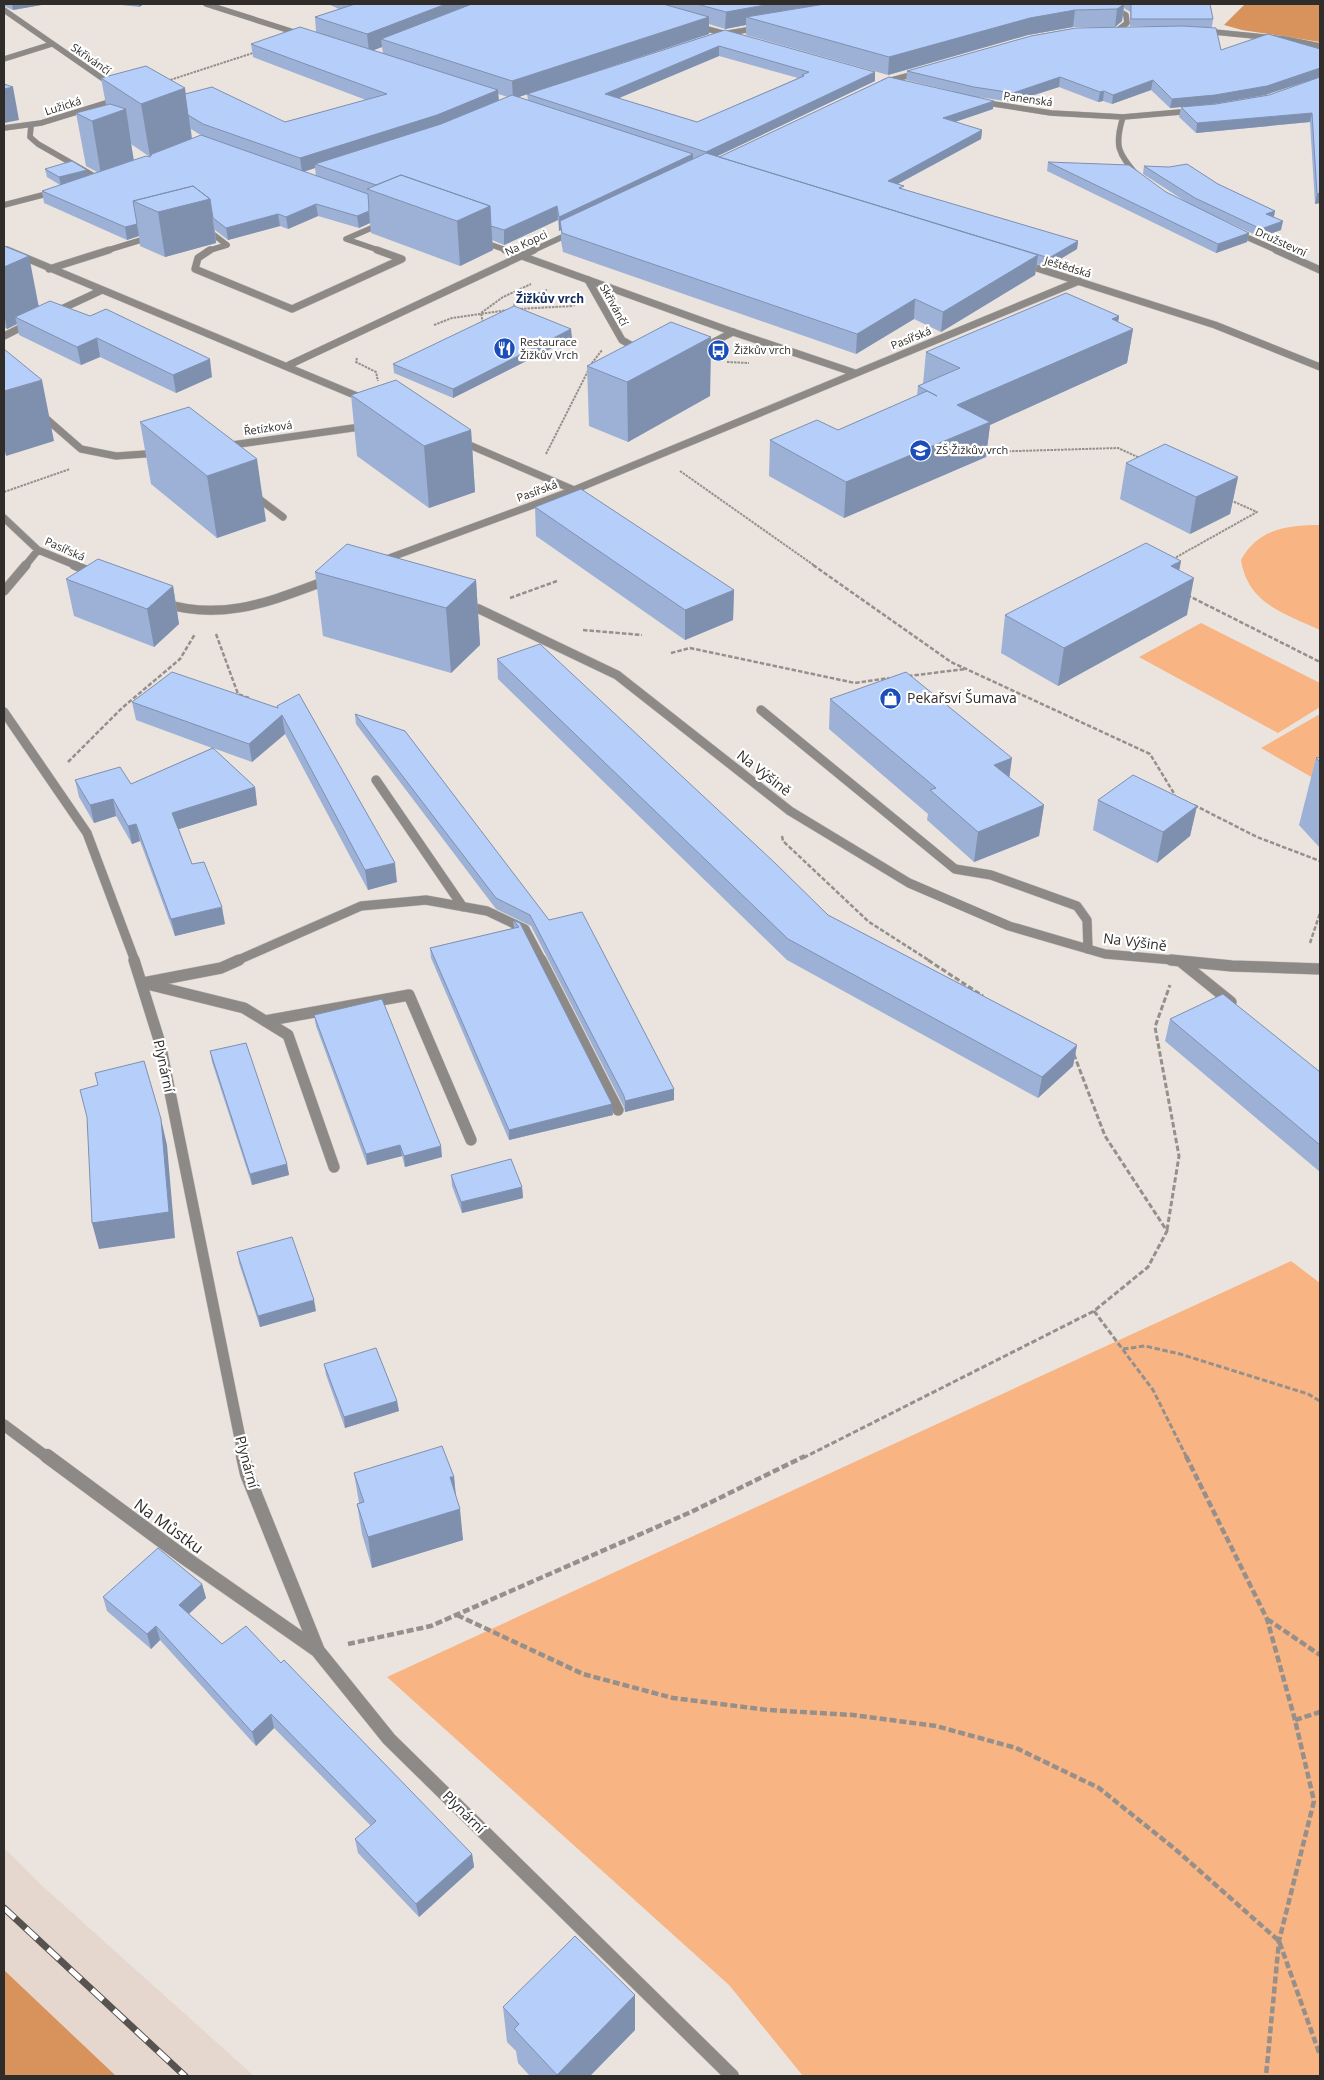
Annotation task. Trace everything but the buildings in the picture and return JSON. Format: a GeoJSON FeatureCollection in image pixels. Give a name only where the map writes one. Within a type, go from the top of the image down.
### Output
{"type":"FeatureCollection","features":[{"type":"Feature","properties":{"kind":"street"},"geometry":{"type":"LineString","coordinates":[[206,4],[305,36]]}},
{"type":"Feature","properties":{"kind":"street"},"geometry":{"type":"LineString","coordinates":[[1108,4],[1126,15],[1128,23],[1118,30]]}},
{"type":"Feature","properties":{"kind":"street","name":"Skřivánčí"},"geometry":{"type":"LineString","coordinates":[[4,10],[127,96]]}},
{"type":"Feature","properties":{"kind":"street"},"geometry":{"type":"LineString","coordinates":[[687,23],[742,39]]}},
{"type":"Feature","properties":{"kind":"street"},"geometry":{"type":"LineString","coordinates":[[714,37],[769,26]]}},
{"type":"Feature","properties":{"kind":"street"},"geometry":{"type":"LineString","coordinates":[[1109,30],[1128,30]]}},
{"type":"Feature","properties":{"kind":"street"},"geometry":{"type":"LineString","coordinates":[[1195,30],[1268,37],[1320,46]]}},
{"type":"Feature","properties":{"kind":"street"},"geometry":{"type":"LineString","coordinates":[[4,59],[52,44]]}},
{"type":"Feature","properties":{"kind":"street"},"geometry":{"type":"LineString","coordinates":[[879,81],[922,72]]}},
{"type":"Feature","properties":{"kind":"street"},"geometry":{"type":"LineString","coordinates":[[888,80],[907,85]]}},
{"type":"Feature","properties":{"kind":"street","name":"Lužická"},"geometry":{"type":"LineString","coordinates":[[4,128],[31,125],[127,96]]}},
{"type":"Feature","properties":{"kind":"street","name":"Panenská"},"geometry":{"type":"LineString","coordinates":[[972,101],[1052,113],[1123,117],[1196,111]]}},
{"type":"Feature","properties":{"kind":"street"},"geometry":{"type":"LineString","coordinates":[[1123,117],[1117,134],[1118,154],[1138,177],[1146,182]]}},
{"type":"Feature","properties":{"kind":"street"},"geometry":{"type":"LineString","coordinates":[[31,125],[30,137],[38,144],[101,180]]}},
{"type":"Feature","properties":{"kind":"street"},"geometry":{"type":"LineString","coordinates":[[92,182],[110,177]]}},
{"type":"Feature","properties":{"kind":"street"},"geometry":{"type":"LineString","coordinates":[[4,205],[66,189]]}},
{"type":"Feature","properties":{"kind":"street"},"geometry":{"type":"LineString","coordinates":[[200,224],[227,246],[200,254],[195,262],[195,269],[292,309],[402,259],[346,239],[393,218]]}},
{"type":"Feature","properties":{"kind":"street","name":"Družstevní"},"geometry":{"type":"LineString","coordinates":[[1226,228],[1320,270]]}},
{"type":"Feature","properties":{"kind":"street","name":"Na Kopci"},"geometry":{"type":"LineString","coordinates":[[289,366],[575,230]]}},
{"type":"Feature","properties":{"kind":"street"},"geometry":{"type":"LineString","coordinates":[[49,268],[156,236]]}},
{"type":"Feature","properties":{"kind":"street","name":"Skřivánčí"},"geometry":{"type":"LineString","coordinates":[[477,240],[733,332],[855,373]]}},
{"type":"Feature","properties":{"kind":"street"},"geometry":{"type":"LineString","coordinates":[[4,249],[100,291],[289,366],[375,404]]}},
{"type":"Feature","properties":{"kind":"street","name":"Ještědská"},"geometry":{"type":"LineString","coordinates":[[1012,261],[1215,325],[1320,367]]}},
{"type":"Feature","properties":{"kind":"street","name":"Skřivánčí"},"geometry":{"type":"LineString","coordinates":[[588,280],[622,340],[644,352],[651,353]]}},
{"type":"Feature","properties":{"kind":"street","name":"Pasířská"},"geometry":{"type":"LineString","coordinates":[[372,564],[574,490],[1078,281]]}},
{"type":"Feature","properties":{"kind":"street"},"geometry":{"type":"LineString","coordinates":[[47,316],[100,291]]}},
{"type":"Feature","properties":{"kind":"street"},"geometry":{"type":"LineString","coordinates":[[4,336],[38,320]]}},
{"type":"Feature","properties":{"kind":"street"},"geometry":{"type":"LineString","coordinates":[[689,353],[703,348],[733,332]]}},
{"type":"Feature","properties":{"kind":"street"},"geometry":{"type":"LineString","coordinates":[[39,412],[81,448],[96,453],[116,456],[167,452]]}},
{"type":"Feature","properties":{"kind":"street","name":"Řetízková"},"geometry":{"type":"LineString","coordinates":[[214,447],[371,426]]}},
{"type":"Feature","properties":{"kind":"street"},"geometry":{"type":"LineString","coordinates":[[456,439],[574,490]]}},
{"type":"Feature","properties":{"kind":"street"},"geometry":{"type":"LineString","coordinates":[[246,489],[283,517]]}},
{"type":"Feature","properties":{"kind":"street","name":"Pasířská"},"geometry":{"type":"LineString","coordinates":[[4,518],[38,550],[100,576]]}},
{"type":"Feature","properties":{"kind":"street"},"geometry":{"type":"LineString","coordinates":[[4,591],[38,550]]}},
{"type":"Feature","properties":{"kind":"street"},"geometry":{"type":"LineString","coordinates":[[153,599],[170,606],[208,612],[254,607],[336,578]]}},
{"type":"Feature","properties":{"kind":"street","name":"Na Výšině"},"geometry":{"type":"LineString","coordinates":[[460,604],[479,609],[618,675],[790,811],[909,883],[1009,926],[1105,954],[1232,966],[1320,969]]}},
{"type":"Feature","properties":{"kind":"street"},"geometry":{"type":"LineString","coordinates":[[761,710],[955,869],[991,875],[1077,906],[1087,920],[1088,949]]}},
{"type":"Feature","properties":{"kind":"street","name":"Plynární"},"geometry":{"type":"LineString","coordinates":[[4,712],[87,833],[142,983],[160,1043],[247,1474],[318,1650],[389,1739],[732,2076]]}},
{"type":"Feature","properties":{"kind":"street"},"geometry":{"type":"LineString","coordinates":[[376,780],[463,907]]}},
{"type":"Feature","properties":{"kind":"street"},"geometry":{"type":"LineString","coordinates":[[142,983],[221,968],[360,906],[426,900],[487,911],[525,929],[618,1110]]}},
{"type":"Feature","properties":{"kind":"street","name":"Na Výšině"},"geometry":{"type":"LineString","coordinates":[[1179,961],[1242,1010]]}},
{"type":"Feature","properties":{"kind":"street"},"geometry":{"type":"LineString","coordinates":[[142,983],[244,1008],[288,1035],[334,1167]]}},
{"type":"Feature","properties":{"kind":"street"},"geometry":{"type":"LineString","coordinates":[[265,1021],[409,995],[471,1140]]}},
{"type":"Feature","properties":{"kind":"street","name":"Na Můstku"},"geometry":{"type":"LineString","coordinates":[[4,1424],[185,1558],[318,1650]]}},
{"type":"Feature","properties":{"kind":"path"},"geometry":{"type":"LineString","coordinates":[[159,84],[257,52]]}},
{"type":"Feature","properties":{"kind":"path"},"geometry":{"type":"LineString","coordinates":[[481,313],[503,298],[562,270]]}},
{"type":"Feature","properties":{"kind":"path"},"geometry":{"type":"LineString","coordinates":[[512,310],[515,303],[548,290]]}},
{"type":"Feature","properties":{"kind":"path"},"geometry":{"type":"LineString","coordinates":[[562,294],[573,306]]}},
{"type":"Feature","properties":{"kind":"path"},"geometry":{"type":"LineString","coordinates":[[426,329],[452,318],[481,313],[580,306]]}},
{"type":"Feature","properties":{"kind":"path"},"geometry":{"type":"LineString","coordinates":[[481,313],[483,324]]}},
{"type":"Feature","properties":{"kind":"path"},"geometry":{"type":"LineString","coordinates":[[543,460],[592,362],[604,348]]}},
{"type":"Feature","properties":{"kind":"path"},"geometry":{"type":"LineString","coordinates":[[365,354],[357,358],[356,362],[376,372],[380,379],[376,384]]}},
{"type":"Feature","properties":{"kind":"path"},"geometry":{"type":"LineString","coordinates":[[592,362],[599,362]]}},
{"type":"Feature","properties":{"kind":"path"},"geometry":{"type":"LineString","coordinates":[[721,362],[757,364]]}},
{"type":"Feature","properties":{"kind":"path"},"geometry":{"type":"LineString","coordinates":[[976,452],[1118,448],[1144,460]]}},
{"type":"Feature","properties":{"kind":"path"},"geometry":{"type":"LineString","coordinates":[[4,492],[84,464],[96,453]]}},
{"type":"Feature","properties":{"kind":"path"},"geometry":{"type":"LineString","coordinates":[[657,455],[951,662],[1150,754],[1172,794],[1180,798]]}},
{"type":"Feature","properties":{"kind":"path"},"geometry":{"type":"LineString","coordinates":[[1172,560],[1257,512],[1222,496]]}},
{"type":"Feature","properties":{"kind":"path"},"geometry":{"type":"LineString","coordinates":[[479,609],[557,581]]}},
{"type":"Feature","properties":{"kind":"path"},"geometry":{"type":"LineString","coordinates":[[1181,592],[1320,662]]}},
{"type":"Feature","properties":{"kind":"path"},"geometry":{"type":"LineString","coordinates":[[208,612],[238,694],[257,701]]}},
{"type":"Feature","properties":{"kind":"path"},"geometry":{"type":"LineString","coordinates":[[50,780],[122,708],[180,659],[208,612]]}},
{"type":"Feature","properties":{"kind":"path"},"geometry":{"type":"LineString","coordinates":[[671,653],[690,648],[855,683],[894,678]]}},
{"type":"Feature","properties":{"kind":"path"},"geometry":{"type":"LineString","coordinates":[[903,677],[967,669]]}},
{"type":"Feature","properties":{"kind":"path"},"geometry":{"type":"LineString","coordinates":[[866,681],[870,688]]}},
{"type":"Feature","properties":{"kind":"path"},"geometry":{"type":"LineString","coordinates":[[770,796],[783,841],[869,922],[991,1001]]}},
{"type":"Feature","properties":{"kind":"path"},"geometry":{"type":"LineString","coordinates":[[1189,802],[1257,837],[1320,861]]}},
{"type":"Feature","properties":{"kind":"path"},"geometry":{"type":"LineString","coordinates":[[1302,969],[1320,913]]}},
{"type":"Feature","properties":{"kind":"path"},"geometry":{"type":"LineString","coordinates":[[318,1650],[431,1626],[691,1512],[913,1404],[1094,1311],[1148,1267],[1167,1231],[1179,1156],[1155,1027],[1179,961]]}},
{"type":"Feature","properties":{"kind":"path"},"geometry":{"type":"LineString","coordinates":[[1067,1048],[1075,1053],[1105,1136],[1167,1231]]}},
{"type":"Feature","properties":{"kind":"path"},"geometry":{"type":"LineString","coordinates":[[1094,1311],[1154,1390],[1267,1620],[1295,1720],[1314,1801],[1278,1941],[1266,2076]]}},
{"type":"Feature","properties":{"kind":"path"},"geometry":{"type":"LineString","coordinates":[[1123,1349],[1145,1346],[1180,1354],[1308,1394],[1320,1401]]}},
{"type":"Feature","properties":{"kind":"path"},"geometry":{"type":"LineString","coordinates":[[456,1614],[583,1674],[673,1698],[768,1710],[853,1715],[936,1726],[1016,1748],[1099,1788],[1176,1849],[1278,1941],[1306,2023],[1320,2055]]}},
{"type":"Feature","properties":{"kind":"path"},"geometry":{"type":"LineString","coordinates":[[1267,1620],[1320,1655]]}},
{"type":"Feature","properties":{"kind":"path"},"geometry":{"type":"LineString","coordinates":[[1295,1720],[1320,1712]]}},
{"type":"Feature","properties":{"kind":"shaded area"},"geometry":{"type":"Polygon","coordinates":[[[1245,4],[1320,4],[1320,42],[1242,30],[1224,25],[1245,4]]]}},
{"type":"Feature","properties":{"kind":"shaded area"},"geometry":{"type":"Polygon","coordinates":[[[1320,525],[1320,630],[1281,612],[1260,597],[1251,587],[1241,560],[1256,541],[1274,531],[1296,526],[1320,525]]]}},
{"type":"Feature","properties":{"kind":"shaded area"},"geometry":{"type":"Polygon","coordinates":[[[1201,623],[1320,683],[1320,707],[1278,733],[1139,657],[1201,623]]]}},
{"type":"Feature","properties":{"kind":"shaded area"},"geometry":{"type":"Polygon","coordinates":[[[1320,714],[1320,782],[1261,748],[1320,714]]]}},
{"type":"Feature","properties":{"kind":"shaded area"},"geometry":{"type":"Polygon","coordinates":[[[1291,1261],[1320,1283],[1320,2076],[803,2076],[729,1985],[387,1677],[1291,1261]]]}},
{"type":"Feature","properties":{"kind":"shaded area"},"geometry":{"type":"Polygon","coordinates":[[[4,1848],[39,1883],[254,2076],[116,2076],[4,1970],[4,1848]]]}},
{"type":"Feature","properties":{"kind":"shaded area"},"geometry":{"type":"Polygon","coordinates":[[[4,1970],[116,2076],[4,2076],[4,1970]]]}},
{"type":"Feature","properties":{"kind":"railway"},"geometry":{"type":"LineString","coordinates":[[4,1908],[185,2076]]}},
{"type":"Feature","properties":{"kind":"place","name":"Restaurace Žižkův Vrch"},"geometry":{"type":"Point","coordinates":[504,348]}},
{"type":"Feature","properties":{"kind":"place","name":"Žižkův vrch"},"geometry":{"type":"Point","coordinates":[718,350]}},
{"type":"Feature","properties":{"kind":"place","name":"ZŠ Žižkův vrch"},"geometry":{"type":"Point","coordinates":[920,450]}},
{"type":"Feature","properties":{"kind":"place","name":"Pekařsví Šumava"},"geometry":{"type":"Point","coordinates":[891,698]}},
{"type":"Feature","properties":{"kind":"district","name":"Žižkův vrch"},"geometry":{"type":"Point","coordinates":[550,299]}}]}
